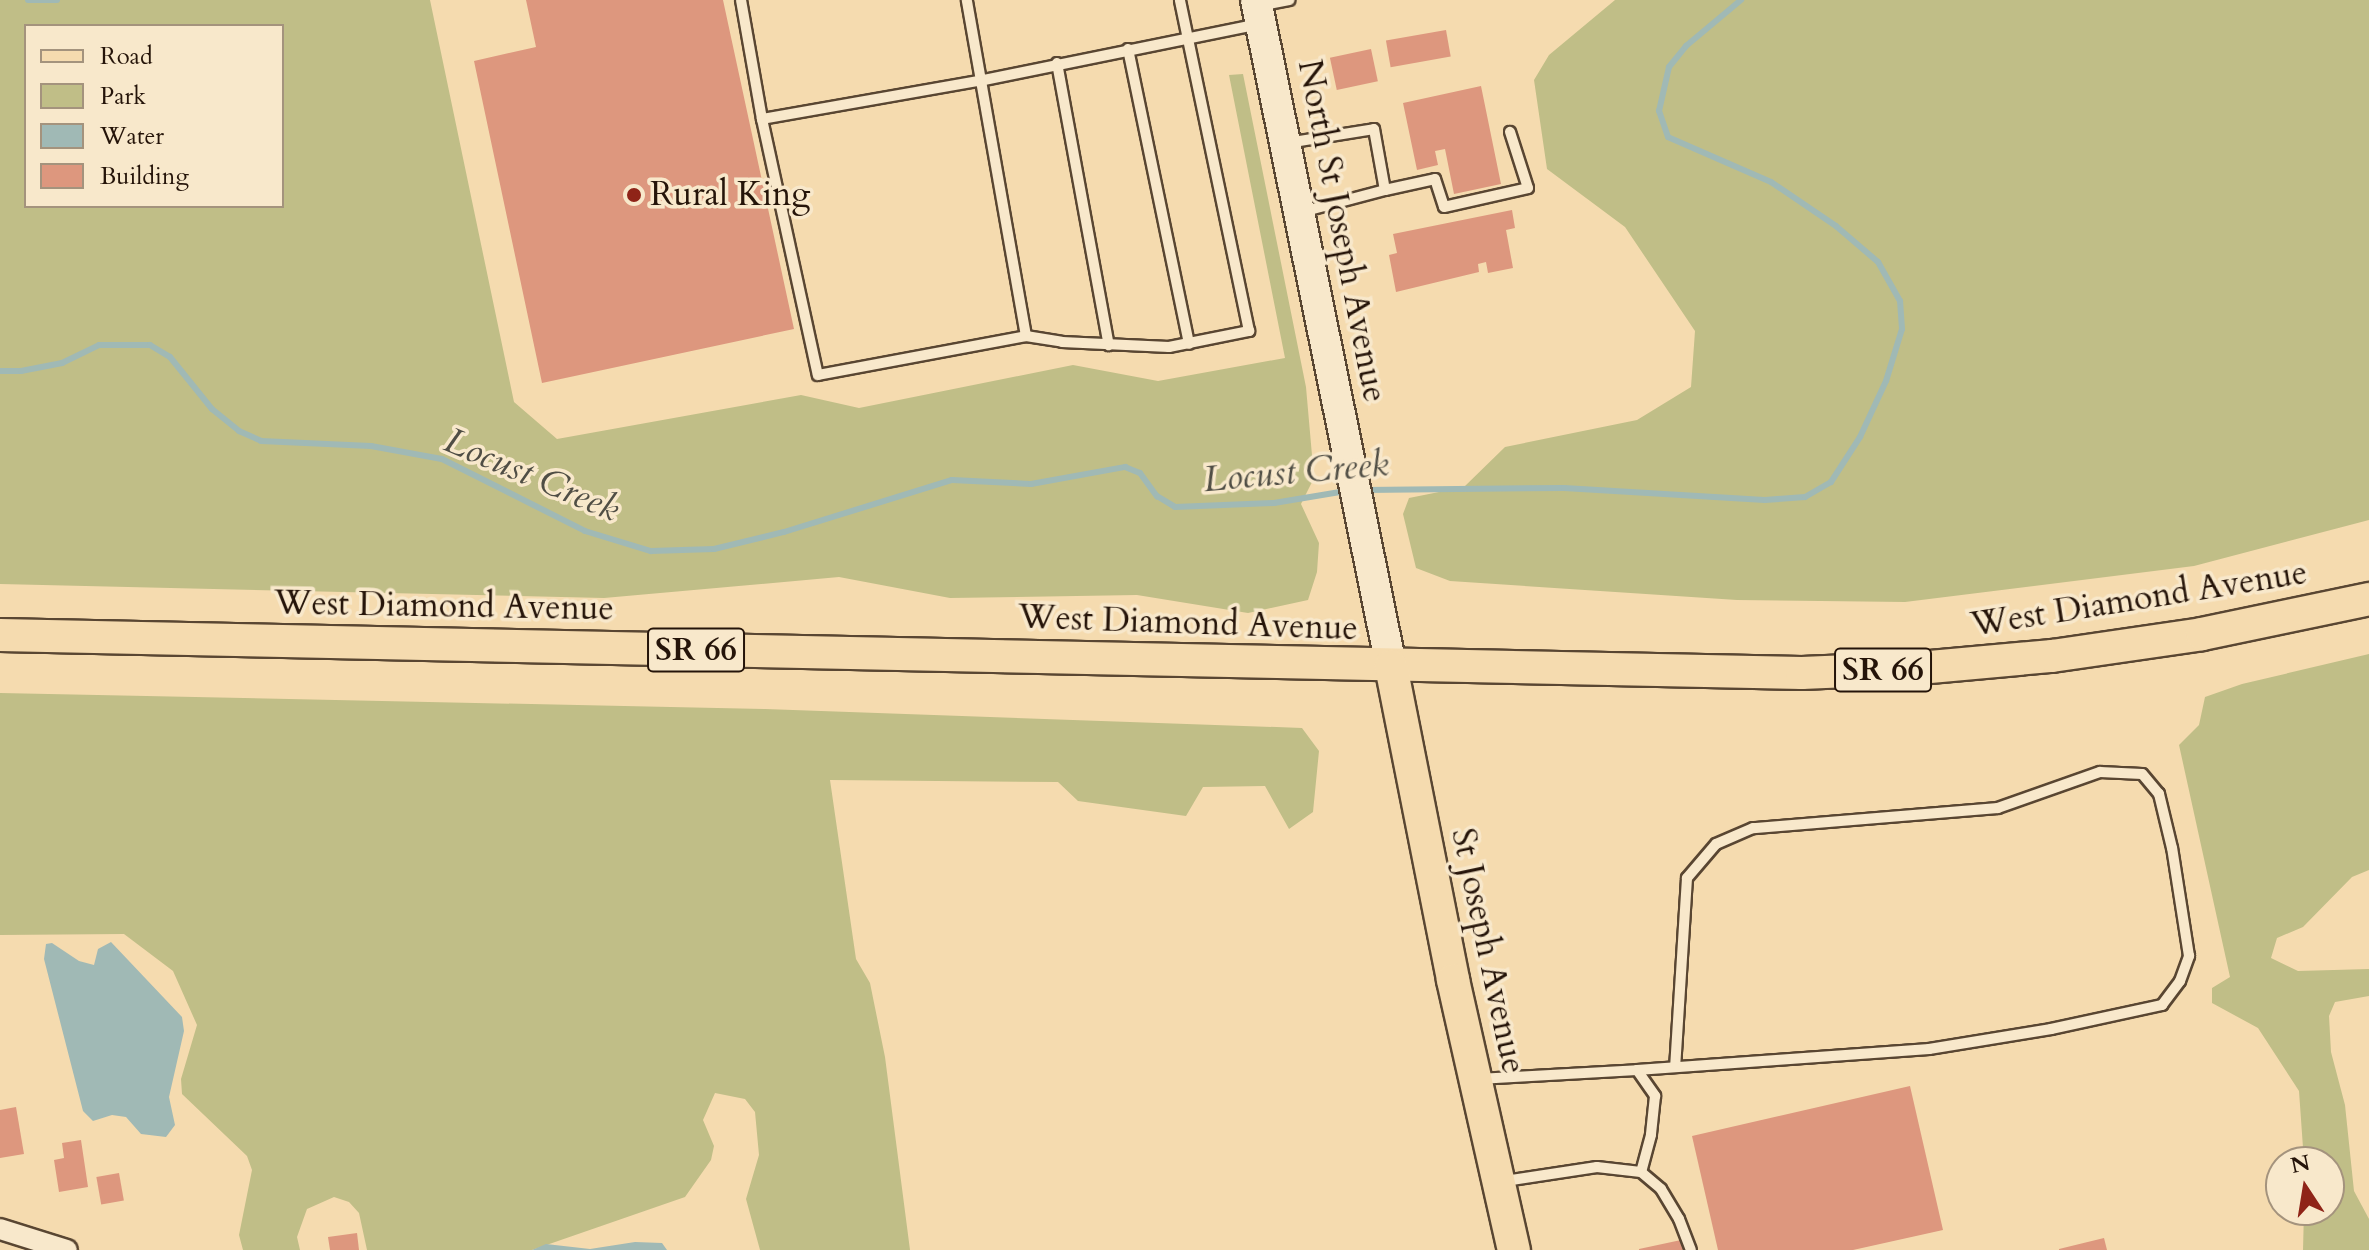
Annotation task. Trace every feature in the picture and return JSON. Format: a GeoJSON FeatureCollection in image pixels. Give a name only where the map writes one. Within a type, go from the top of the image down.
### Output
{"type":"FeatureCollection","features":[{"type":"Feature","properties":{"kind":"main road","name":"North St Joseph Avenue"},"geometry":{"type":"LineString","coordinates":[[1258,10],[1391,666]]}},
{"type":"Feature","properties":{"kind":"main road","name":"West Diamond Avenue"},"geometry":{"type":"LineString","coordinates":[[0,635],[1743,673],[1935,667],[2127,646],[2270,622],[2369,599]]}},
{"type":"Feature","properties":{"kind":"main road","name":"St Joseph Avenue"},"geometry":{"type":"LineString","coordinates":[[1391,666],[1514,1250]]}},
{"type":"Feature","properties":{"kind":"street"},"geometry":{"type":"LineString","coordinates":[[0,1229],[67,1250]]}},
{"type":"Feature","properties":{"kind":"lane"},"geometry":{"type":"LineString","coordinates":[[741,0],[762,119],[818,375],[1026,336],[1109,345],[1169,347],[1249,331],[1180,0]]}},
{"type":"Feature","properties":{"kind":"lane"},"geometry":{"type":"LineString","coordinates":[[967,0],[984,80],[1026,336]]}},
{"type":"Feature","properties":{"kind":"lane"},"geometry":{"type":"LineString","coordinates":[[762,119],[984,80],[1188,38],[1289,0]]}},
{"type":"Feature","properties":{"kind":"lane"},"geometry":{"type":"LineString","coordinates":[[1128,49],[1189,344]]}},
{"type":"Feature","properties":{"kind":"lane"},"geometry":{"type":"LineString","coordinates":[[1057,63],[1109,345]]}},
{"type":"Feature","properties":{"kind":"lane"},"geometry":{"type":"LineString","coordinates":[[1285,143],[1374,129],[1385,190]]}},
{"type":"Feature","properties":{"kind":"lane"},"geometry":{"type":"LineString","coordinates":[[1299,213],[1435,179],[1444,207],[1528,188],[1510,132]]}},
{"type":"Feature","properties":{"kind":"lane"},"geometry":{"type":"LineString","coordinates":[[1476,1079],[1637,1070],[1929,1049],[2051,1029],[2162,1005],[2180,981],[2189,956],[2172,848],[2159,794],[2142,774],[2100,772],[1998,808],[1753,828],[1716,844],[1687,878],[1675,1067]]}},
{"type":"Feature","properties":{"kind":"lane"},"geometry":{"type":"LineString","coordinates":[[1637,1070],[1655,1096],[1651,1135],[1641,1172]]}},
{"type":"Feature","properties":{"kind":"lane"},"geometry":{"type":"LineString","coordinates":[[1499,1182],[1597,1167],[1641,1172],[1661,1189],[1679,1219],[1691,1250]]}},
{"type":"Feature","properties":{"kind":"green space"},"geometry":{"type":"Polygon","coordinates":[[[0,0],[430,0],[514,402],[557,439],[801,395],[859,408],[1073,365],[1158,381],[1285,358],[1229,75],[1243,74],[1306,387],[1314,478],[1301,504],[1319,543],[1317,572],[1308,600],[1248,613],[1137,595],[950,598],[839,577],[604,598],[0,584],[0,0]]]}},
{"type":"Feature","properties":{"kind":"green space"},"geometry":{"type":"Polygon","coordinates":[[[1615,0],[2369,0],[2369,520],[2194,566],[1905,602],[1737,600],[1450,581],[1416,568],[1403,514],[1409,498],[1464,487],[1505,447],[1637,420],[1691,387],[1695,331],[1625,227],[1547,169],[1534,80],[1549,55],[1615,0]]]}},
{"type":"Feature","properties":{"kind":"green space"},"geometry":{"type":"Polygon","coordinates":[[[2369,654],[2369,870],[2352,877],[2303,927],[2277,938],[2271,958],[2298,971],[2369,969],[2369,996],[2335,1002],[2329,1016],[2331,1052],[2345,1105],[2354,1191],[2369,1219],[2369,1250],[2303,1250],[2304,1226],[2345,1226],[2345,1146],[2303,1146],[2299,1091],[2258,1028],[2212,1003],[2212,988],[2230,977],[2179,745],[2199,725],[2205,697],[2242,684],[2369,654]]]}},
{"type":"Feature","properties":{"kind":"green space"},"geometry":{"type":"Polygon","coordinates":[[[0,693],[765,709],[1302,728],[1319,751],[1313,812],[1289,829],[1265,786],[1203,787],[1186,816],[1078,801],[1058,782],[830,780],[856,959],[870,983],[885,1057],[910,1250],[760,1250],[746,1199],[759,1155],[755,1112],[745,1099],[715,1093],[703,1120],[714,1146],[711,1160],[685,1197],[532,1250],[367,1250],[359,1213],[349,1202],[334,1197],[307,1209],[297,1237],[300,1250],[243,1250],[239,1235],[252,1170],[247,1156],[182,1094],[181,1079],[197,1025],[173,971],[124,934],[0,935],[0,693]]]}},
{"type":"Feature","properties":{"kind":"water"},"geometry":{"type":"Polygon","coordinates":[[[111,942],[182,1017],[184,1031],[169,1097],[175,1125],[166,1137],[141,1134],[126,1117],[112,1115],[93,1121],[83,1111],[44,959],[46,944],[52,943],[79,961],[94,965],[98,949],[111,942]]]}},
{"type":"Feature","properties":{"kind":"water"},"geometry":{"type":"Polygon","coordinates":[[[635,1242],[662,1243],[667,1250],[532,1250],[546,1244],[590,1249],[635,1242]]]}},
{"type":"Feature","properties":{"kind":"building","name":"Rural King"},"geometry":{"type":"Polygon","coordinates":[[[526,0],[723,0],[794,329],[542,383],[474,61],[536,47],[526,0]]]}},
{"type":"Feature","properties":{"kind":"building"},"geometry":{"type":"Polygon","coordinates":[[[1446,30],[1451,57],[1391,67],[1386,41],[1446,30]]]}},
{"type":"Feature","properties":{"kind":"building"},"geometry":{"type":"Polygon","coordinates":[[[1371,49],[1378,81],[1337,90],[1330,58],[1371,49]]]}},
{"type":"Feature","properties":{"kind":"building"},"geometry":{"type":"Polygon","coordinates":[[[1481,86],[1501,184],[1454,194],[1445,149],[1435,151],[1438,165],[1417,170],[1403,103],[1481,86]]]}},
{"type":"Feature","properties":{"kind":"building"},"geometry":{"type":"Polygon","coordinates":[[[1512,210],[1515,228],[1506,230],[1513,268],[1488,273],[1486,262],[1478,264],[1479,272],[1396,292],[1389,255],[1397,253],[1393,234],[1512,210]]]}},
{"type":"Feature","properties":{"kind":"building"},"geometry":{"type":"Polygon","coordinates":[[[1910,1086],[1943,1230],[1853,1250],[1718,1250],[1692,1136],[1910,1086]]]}},
{"type":"Feature","properties":{"kind":"building"},"geometry":{"type":"Polygon","coordinates":[[[16,1107],[24,1154],[0,1158],[0,1110],[16,1107]]]}},
{"type":"Feature","properties":{"kind":"building"},"geometry":{"type":"Polygon","coordinates":[[[81,1140],[88,1187],[59,1192],[54,1160],[64,1158],[62,1143],[81,1140]]]}},
{"type":"Feature","properties":{"kind":"building"},"geometry":{"type":"Polygon","coordinates":[[[119,1173],[124,1201],[101,1205],[96,1177],[119,1173]]]}},
{"type":"Feature","properties":{"kind":"building"},"geometry":{"type":"Polygon","coordinates":[[[357,1233],[359,1250],[330,1250],[328,1237],[357,1233]]]}},
{"type":"Feature","properties":{"kind":"building"},"geometry":{"type":"Polygon","coordinates":[[[2104,1238],[2107,1250],[2059,1250],[2059,1249],[2104,1238]]]}},
{"type":"Feature","properties":{"kind":"building"},"geometry":{"type":"Polygon","coordinates":[[[1681,1240],[1684,1250],[1639,1250],[1639,1249],[1681,1240]]]}},
{"type":"Feature","properties":{"kind":"waterway","name":"Locust Creek"},"geometry":{"type":"LineString","coordinates":[[28,0],[57,0]]}},
{"type":"Feature","properties":{"kind":"waterway","name":"Locust Creek"},"geometry":{"type":"LineString","coordinates":[[1365,490],[1564,488],[1765,500],[1805,497],[1831,482],[1860,437],[1886,381],[1902,329],[1900,301],[1878,262],[1836,226],[1771,182],[1668,137],[1659,111],[1669,67],[1686,46],[1741,0]]}},
{"type":"Feature","properties":{"kind":"waterway","name":"Locust Creek"},"geometry":{"type":"LineString","coordinates":[[0,371],[21,371],[62,363],[99,345],[150,345],[170,357],[212,409],[239,431],[261,441],[371,446],[442,459],[585,531],[651,551],[714,549],[784,532],[952,480],[1031,484],[1125,467],[1140,473],[1157,496],[1175,507],[1274,503],[1346,491]]}},
{"type":"Feature","properties":{"kind":"place","name":"Rural King"},"geometry":{"type":"Point","coordinates":[634,195]}}]}
